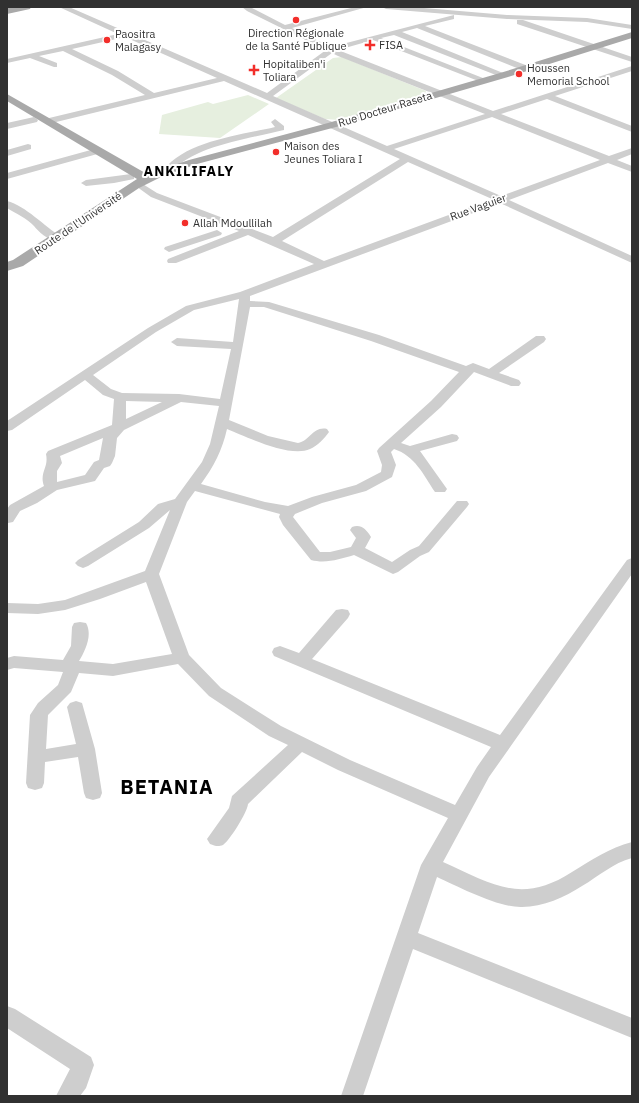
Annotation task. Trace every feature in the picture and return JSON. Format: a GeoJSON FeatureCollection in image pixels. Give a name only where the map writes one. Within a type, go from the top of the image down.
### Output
{"type":"FeatureCollection","features":[{"type":"Feature","properties":{"kind":"main road"},"geometry":{"type":"LineString","coordinates":[[7,11],[27,7]]}},
{"type":"Feature","properties":{"kind":"main road","name":"Rue Docteur Raseta"},"geometry":{"type":"LineString","coordinates":[[138,180],[504,75],[632,34]]}},
{"type":"Feature","properties":{"kind":"main road"},"geometry":{"type":"LineString","coordinates":[[7,100],[48,121],[138,180]]}},
{"type":"Feature","properties":{"kind":"main road"},"geometry":{"type":"LineString","coordinates":[[7,100],[34,120],[96,152]]}},
{"type":"Feature","properties":{"kind":"main road","name":"Route de l'Université"},"geometry":{"type":"LineString","coordinates":[[7,274],[14,269],[11,264],[56,238],[138,180]]}},
{"type":"Feature","properties":{"kind":"street"},"geometry":{"type":"LineString","coordinates":[[63,7],[408,158],[632,260]]}},
{"type":"Feature","properties":{"kind":"street"},"geometry":{"type":"LineString","coordinates":[[246,7],[249,10],[331,49],[632,169]]}},
{"type":"Feature","properties":{"kind":"street"},"geometry":{"type":"LineString","coordinates":[[285,27],[363,7]]}},
{"type":"Feature","properties":{"kind":"street"},"geometry":{"type":"LineString","coordinates":[[386,7],[508,17],[587,20],[632,27]]}},
{"type":"Feature","properties":{"kind":"street"},"geometry":{"type":"LineString","coordinates":[[331,49],[464,14],[483,7]]}},
{"type":"Feature","properties":{"kind":"street"},"geometry":{"type":"LineString","coordinates":[[508,17],[632,60]]}},
{"type":"Feature","properties":{"kind":"street"},"geometry":{"type":"LineString","coordinates":[[418,26],[525,68]]}},
{"type":"Feature","properties":{"kind":"street"},"geometry":{"type":"LineString","coordinates":[[394,32],[504,75]]}},
{"type":"Feature","properties":{"kind":"street"},"geometry":{"type":"LineString","coordinates":[[7,61],[127,34]]}},
{"type":"Feature","properties":{"kind":"street"},"geometry":{"type":"LineString","coordinates":[[374,38],[484,80]]}},
{"type":"Feature","properties":{"kind":"street"},"geometry":{"type":"LineString","coordinates":[[64,48],[115,74],[153,96]]}},
{"type":"Feature","properties":{"kind":"street"},"geometry":{"type":"LineString","coordinates":[[270,98],[334,55],[331,49]]}},
{"type":"Feature","properties":{"kind":"street"},"geometry":{"type":"LineString","coordinates":[[32,56],[54,65]]}},
{"type":"Feature","properties":{"kind":"street"},"geometry":{"type":"LineString","coordinates":[[386,149],[632,68]]}},
{"type":"Feature","properties":{"kind":"street"},"geometry":{"type":"LineString","coordinates":[[48,121],[226,78]]}},
{"type":"Feature","properties":{"kind":"street"},"geometry":{"type":"LineString","coordinates":[[548,96],[632,129]]}},
{"type":"Feature","properties":{"kind":"street"},"geometry":{"type":"LineString","coordinates":[[247,137],[240,131],[304,113]]}},
{"type":"Feature","properties":{"kind":"street"},"geometry":{"type":"LineString","coordinates":[[7,126],[34,120]]}},
{"type":"Feature","properties":{"kind":"street"},"geometry":{"type":"LineString","coordinates":[[169,170],[176,162],[188,154],[218,143],[281,128],[282,120]]}},
{"type":"Feature","properties":{"kind":"street"},"geometry":{"type":"LineString","coordinates":[[255,127],[263,133]]}},
{"type":"Feature","properties":{"kind":"street"},"geometry":{"type":"LineString","coordinates":[[7,153],[28,147]]}},
{"type":"Feature","properties":{"kind":"street","name":"Rue Vaguier"},"geometry":{"type":"LineString","coordinates":[[245,299],[328,263],[632,151]]}},
{"type":"Feature","properties":{"kind":"street"},"geometry":{"type":"LineString","coordinates":[[7,176],[96,152]]}},
{"type":"Feature","properties":{"kind":"street"},"geometry":{"type":"LineString","coordinates":[[138,180],[154,195],[249,232],[276,239],[408,158]]}},
{"type":"Feature","properties":{"kind":"street"},"geometry":{"type":"LineString","coordinates":[[86,183],[108,180],[138,180],[328,263]]}},
{"type":"Feature","properties":{"kind":"street"},"geometry":{"type":"LineString","coordinates":[[7,204],[37,222],[40,228],[56,238]]}},
{"type":"Feature","properties":{"kind":"street"},"geometry":{"type":"LineString","coordinates":[[169,249],[235,226]]}},
{"type":"Feature","properties":{"kind":"street"},"geometry":{"type":"LineString","coordinates":[[172,261],[249,232]]}},
{"type":"Feature","properties":{"kind":"street"},"geometry":{"type":"LineString","coordinates":[[245,299],[238,346],[217,444],[210,463],[180,502],[151,574],[182,658],[215,692],[275,731],[344,765],[458,814]]}},
{"type":"Feature","properties":{"kind":"street"},"geometry":{"type":"LineString","coordinates":[[7,428],[152,330],[190,308],[245,299],[375,338],[467,371]]}},
{"type":"Feature","properties":{"kind":"street"},"geometry":{"type":"LineString","coordinates":[[492,372],[540,339]]}},
{"type":"Feature","properties":{"kind":"street"},"geometry":{"type":"LineString","coordinates":[[177,342],[238,346]]}},
{"type":"Feature","properties":{"kind":"street"},"geometry":{"type":"LineString","coordinates":[[192,486],[263,506],[289,511],[316,500],[361,488],[387,474],[389,465],[384,451],[436,404],[467,371],[474,367],[492,372],[495,376],[515,384]]}},
{"type":"Feature","properties":{"kind":"street"},"geometry":{"type":"LineString","coordinates":[[86,375],[107,392],[120,397],[179,398],[226,403]]}},
{"type":"Feature","properties":{"kind":"street"},"geometry":{"type":"LineString","coordinates":[[8,518],[15,508],[32,500],[52,486],[90,478],[99,465],[105,463],[108,456],[110,437],[119,427],[120,397]]}},
{"type":"Feature","properties":{"kind":"street"},"geometry":{"type":"LineString","coordinates":[[52,486],[49,482],[51,470],[55,463],[53,454],[119,427],[179,398]]}},
{"type":"Feature","properties":{"kind":"street"},"geometry":{"type":"LineString","coordinates":[[221,422],[267,440],[300,447],[306,446],[322,432]]}},
{"type":"Feature","properties":{"kind":"street"},"geometry":{"type":"LineString","coordinates":[[410,450],[452,438]]}},
{"type":"Feature","properties":{"kind":"street"},"geometry":{"type":"LineString","coordinates":[[392,444],[410,450],[424,465],[440,489]]}},
{"type":"Feature","properties":{"kind":"street"},"geometry":{"type":"LineString","coordinates":[[84,563],[144,525],[163,507],[180,502]]}},
{"type":"Feature","properties":{"kind":"street"},"geometry":{"type":"LineString","coordinates":[[356,550],[393,569],[415,553],[424,549],[462,504]]}},
{"type":"Feature","properties":{"kind":"street"},"geometry":{"type":"LineString","coordinates":[[289,511],[286,518],[288,522],[316,557],[330,558],[356,550],[364,537],[357,530]]}},
{"type":"Feature","properties":{"kind":"street"},"geometry":{"type":"LineString","coordinates":[[352,1096],[431,865],[458,814],[483,772],[632,563]]}},
{"type":"Feature","properties":{"kind":"street"},"geometry":{"type":"LineString","coordinates":[[7,608],[39,609],[58,606],[110,590],[151,574]]}},
{"type":"Feature","properties":{"kind":"street"},"geometry":{"type":"LineString","coordinates":[[302,660],[342,614]]}},
{"type":"Feature","properties":{"kind":"street"},"geometry":{"type":"LineString","coordinates":[[35,783],[39,715],[44,707],[65,688],[79,646],[80,627]]}},
{"type":"Feature","properties":{"kind":"street"},"geometry":{"type":"LineString","coordinates":[[280,652],[503,744]]}},
{"type":"Feature","properties":{"kind":"street"},"geometry":{"type":"LineString","coordinates":[[9,662],[71,668],[113,670],[182,658]]}},
{"type":"Feature","properties":{"kind":"street"},"geometry":{"type":"LineString","coordinates":[[76,707],[86,749],[93,793]]}},
{"type":"Feature","properties":{"kind":"street"},"geometry":{"type":"LineString","coordinates":[[217,839],[238,810],[238,801],[301,744]]}},
{"type":"Feature","properties":{"kind":"street"},"geometry":{"type":"LineString","coordinates":[[36,757],[86,749]]}},
{"type":"Feature","properties":{"kind":"street"},"geometry":{"type":"LineString","coordinates":[[431,865],[496,893],[521,900],[570,884],[590,869],[610,858],[632,850]]}},
{"type":"Feature","properties":{"kind":"street"},"geometry":{"type":"LineString","coordinates":[[406,937],[632,1028]]}},
{"type":"Feature","properties":{"kind":"street"},"geometry":{"type":"LineString","coordinates":[[7,1016],[83,1065],[78,1080],[67,1096]]}},
{"type":"Feature","properties":{"kind":"green space"},"geometry":{"type":"Polygon","coordinates":[[[342,57],[426,91],[425,94],[340,120],[325,119],[276,98],[333,58],[342,57]]]}},
{"type":"Feature","properties":{"kind":"green space"},"geometry":{"type":"Polygon","coordinates":[[[248,95],[269,104],[220,138],[159,134],[162,115],[208,102],[213,104],[248,95]]]}},
{"type":"Feature","properties":{"kind":"place","name":"Direction Régionale de la Santé Publique"},"geometry":{"type":"Point","coordinates":[296,20]}},
{"type":"Feature","properties":{"kind":"place","name":"Paositra Malagasy"},"geometry":{"type":"Point","coordinates":[107,40]}},
{"type":"Feature","properties":{"kind":"place","name":"FISA"},"geometry":{"type":"Point","coordinates":[370,45]}},
{"type":"Feature","properties":{"kind":"place","name":"Hopitaliben'i Toliara"},"geometry":{"type":"Point","coordinates":[254,70]}},
{"type":"Feature","properties":{"kind":"place","name":"Houssen Memorial School"},"geometry":{"type":"Point","coordinates":[519,74]}},
{"type":"Feature","properties":{"kind":"place","name":"Maison des Jeunes Toliara I"},"geometry":{"type":"Point","coordinates":[276,152]}},
{"type":"Feature","properties":{"kind":"place","name":"Allah Mdoullilah"},"geometry":{"type":"Point","coordinates":[185,223]}},
{"type":"Feature","properties":{"kind":"district","name":"ANKILIFALY"},"geometry":{"type":"Point","coordinates":[189,171]}},
{"type":"Feature","properties":{"kind":"district","name":"BETANIA"},"geometry":{"type":"Point","coordinates":[167,787]}}]}
